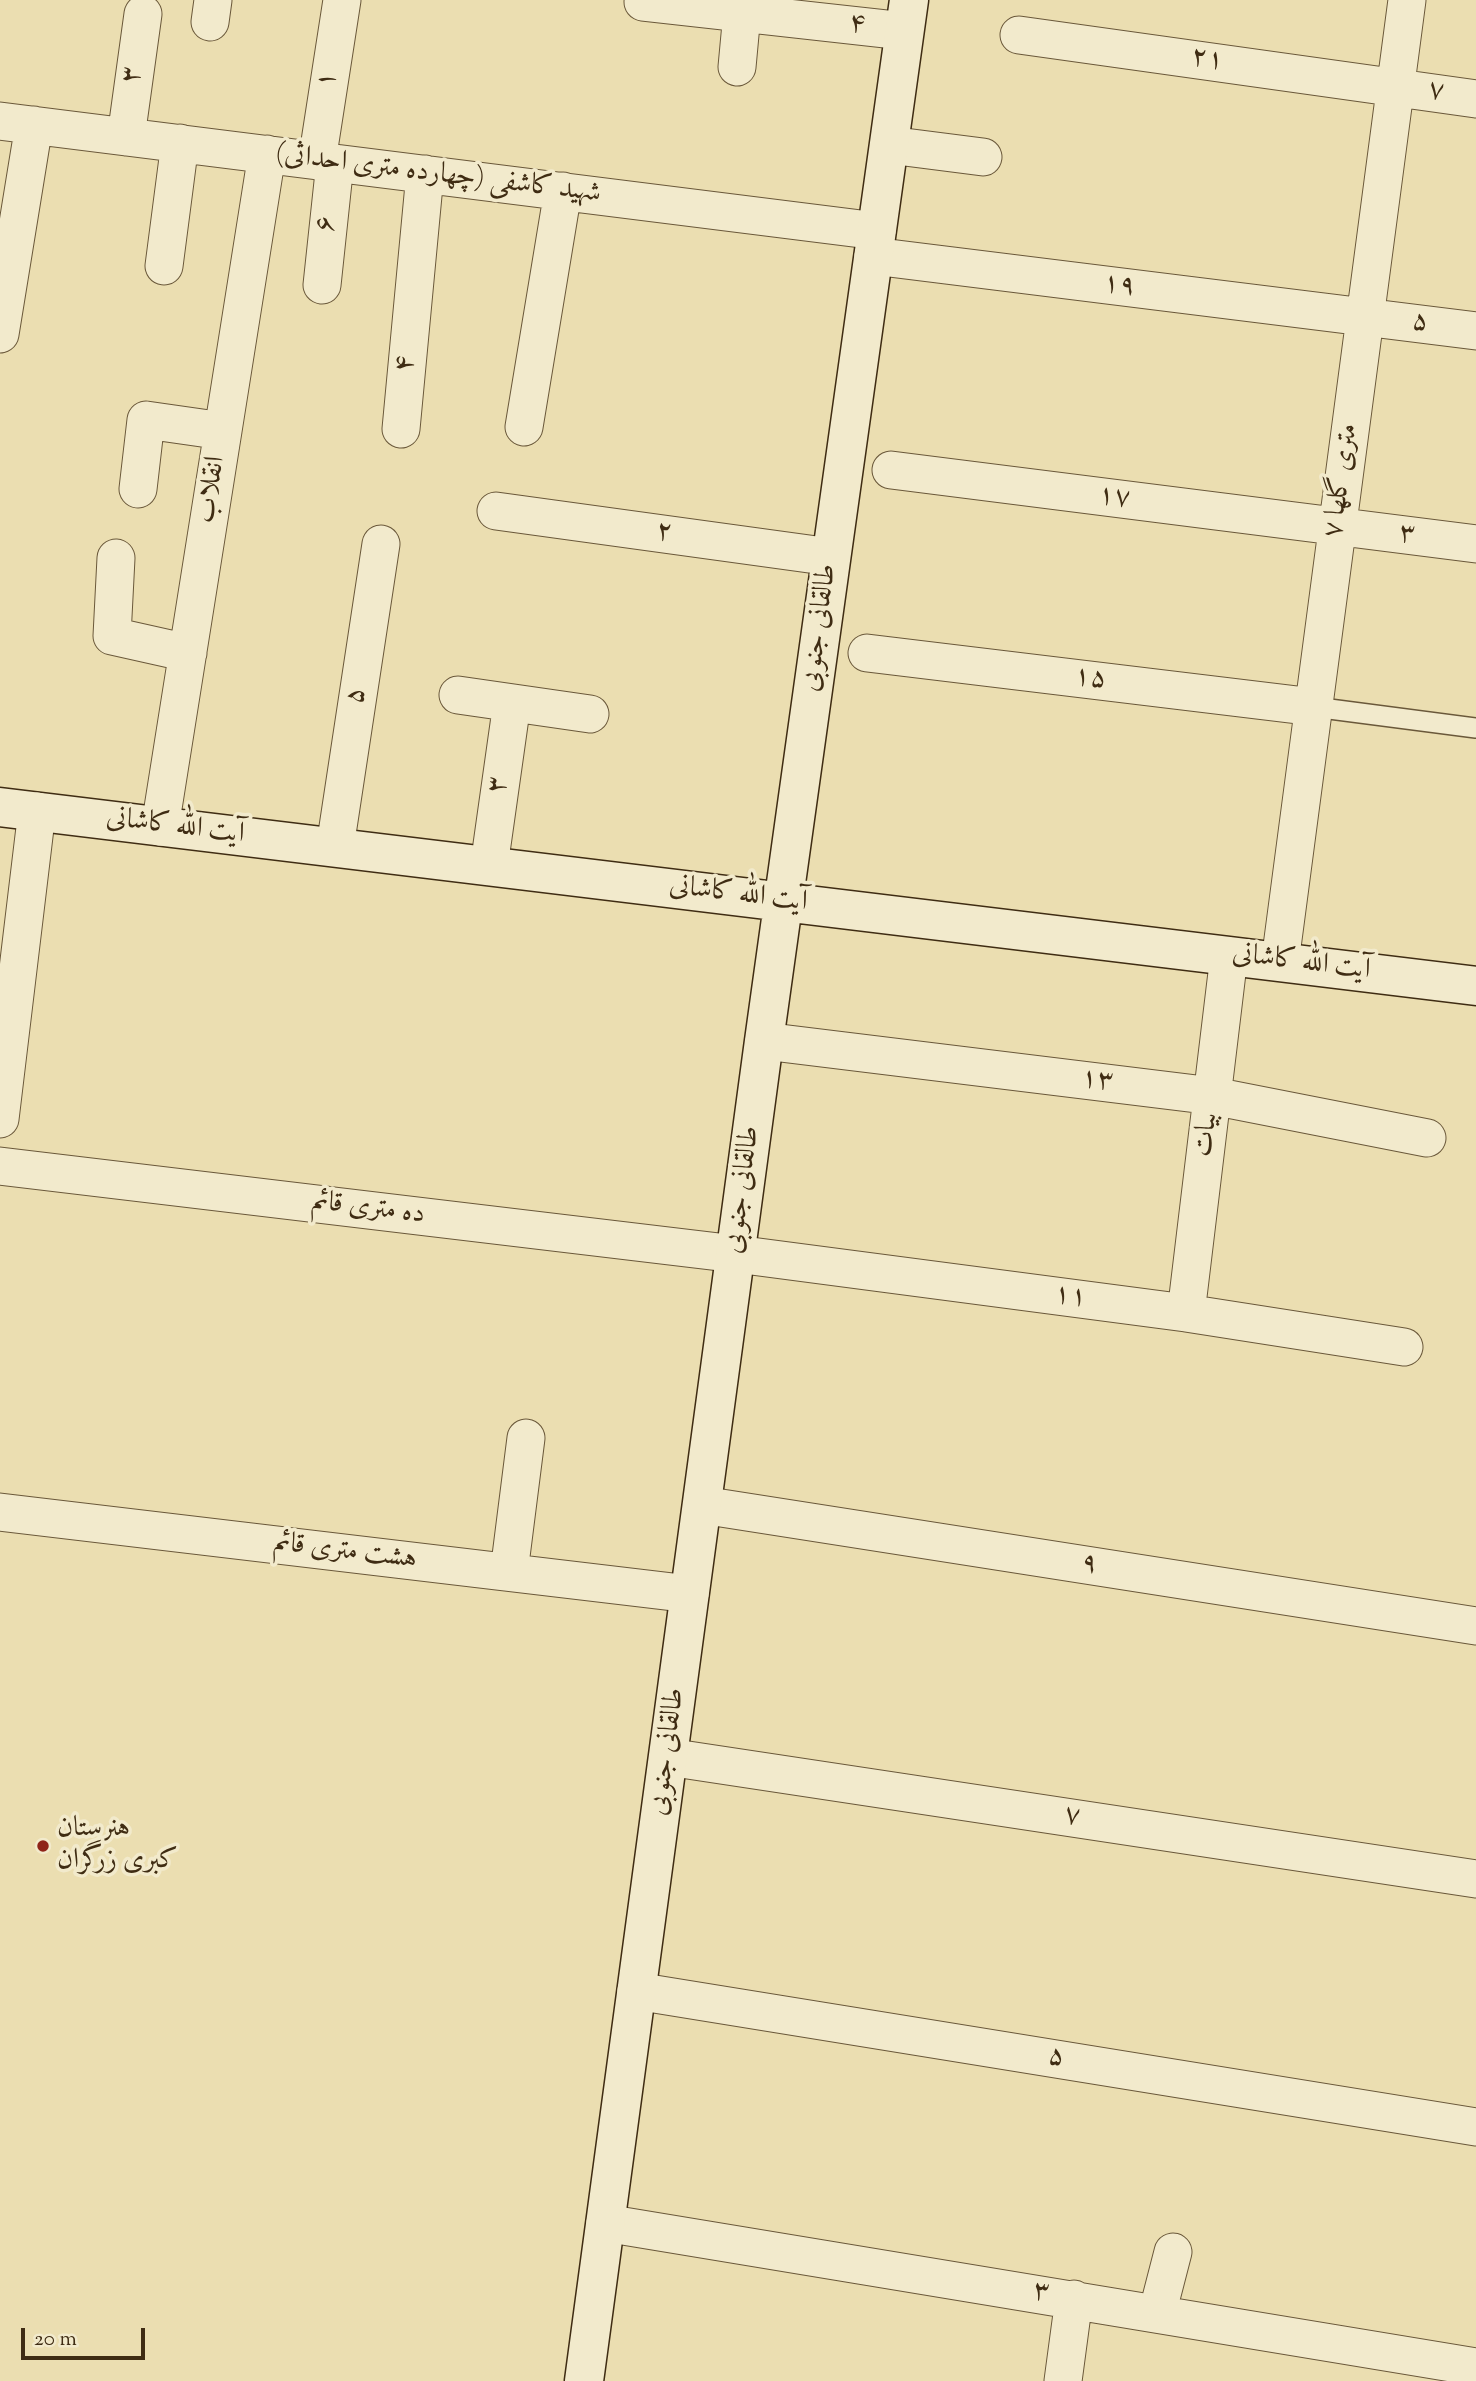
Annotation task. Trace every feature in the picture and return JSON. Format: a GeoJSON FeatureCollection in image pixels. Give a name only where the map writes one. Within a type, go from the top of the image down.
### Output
{"type":"FeatureCollection","features":[{"type":"Feature","properties":{"kind":"street","name":"۱"},"geometry":{"type":"LineString","coordinates":[[326,162],[342,0]]}},
{"type":"Feature","properties":{"kind":"street","name":"۷ متری گلها"},"geometry":{"type":"LineString","coordinates":[[1280,962],[1407,0]]}},
{"type":"Feature","properties":{"kind":"street","name":"۴"},"geometry":{"type":"LineString","coordinates":[[642,10],[907,15]]}},
{"type":"Feature","properties":{"kind":"street"},"geometry":{"type":"LineString","coordinates":[[737,67],[743,13]]}},
{"type":"Feature","properties":{"kind":"street","name":"۳"},"geometry":{"type":"LineString","coordinates":[[126,137],[142,14]]}},
{"type":"Feature","properties":{"kind":"street","name":"طالقانی جنوبی"},"geometry":{"type":"LineString","coordinates":[[584,2381],[907,15]]}},
{"type":"Feature","properties":{"kind":"street","name":"۲۱"},"geometry":{"type":"LineString","coordinates":[[1019,34],[1395,87]]}},
{"type":"Feature","properties":{"kind":"street","name":"۷"},"geometry":{"type":"LineString","coordinates":[[1395,87],[1476,99]]}},
{"type":"Feature","properties":{"kind":"street","name":"شهید کاشفی (چهارده متری احداثی)"},"geometry":{"type":"LineString","coordinates":[[17,123],[563,191],[875,244]]}},
{"type":"Feature","properties":{"kind":"street"},"geometry":{"type":"LineString","coordinates":[[0,334],[17,123]]}},
{"type":"Feature","properties":{"kind":"street"},"geometry":{"type":"LineString","coordinates":[[164,266],[180,143]]}},
{"type":"Feature","properties":{"kind":"street"},"geometry":{"type":"LineString","coordinates":[[889,145],[984,157]]}},
{"type":"Feature","properties":{"kind":"street","name":"انقلاب"},"geometry":{"type":"LineString","coordinates":[[160,827],[267,154]]}},
{"type":"Feature","properties":{"kind":"street","name":"۶"},"geometry":{"type":"LineString","coordinates":[[321,285],[326,162]]}},
{"type":"Feature","properties":{"kind":"street","name":"۴"},"geometry":{"type":"LineString","coordinates":[[401,429],[425,174]]}},
{"type":"Feature","properties":{"kind":"street"},"geometry":{"type":"LineString","coordinates":[[524,427],[563,191]]}},
{"type":"Feature","properties":{"kind":"street","name":"۱۹"},"geometry":{"type":"LineString","coordinates":[[875,244],[1365,317]]}},
{"type":"Feature","properties":{"kind":"street","name":"۵"},"geometry":{"type":"LineString","coordinates":[[1365,317],[1476,331]]}},
{"type":"Feature","properties":{"kind":"street"},"geometry":{"type":"LineString","coordinates":[[138,489],[146,420],[223,431]]}},
{"type":"Feature","properties":{"kind":"street","name":"۱۷"},"geometry":{"type":"LineString","coordinates":[[891,470],[1337,527]]}},
{"type":"Feature","properties":{"kind":"street","name":"۲"},"geometry":{"type":"LineString","coordinates":[[496,511],[831,557]]}},
{"type":"Feature","properties":{"kind":"street","name":"۳"},"geometry":{"type":"LineString","coordinates":[[1337,527],[1476,544]]}},
{"type":"Feature","properties":{"kind":"street","name":"۵"},"geometry":{"type":"LineString","coordinates":[[335,848],[381,544]]}},
{"type":"Feature","properties":{"kind":"street"},"geometry":{"type":"LineString","coordinates":[[116,558],[112,636],[188,653]]}},
{"type":"Feature","properties":{"kind":"street","name":"۱۵"},"geometry":{"type":"LineString","coordinates":[[867,653],[1314,707]]}},
{"type":"Feature","properties":{"kind":"street"},"geometry":{"type":"LineString","coordinates":[[458,695],[590,714]]}},
{"type":"Feature","properties":{"kind":"street","name":"۳"},"geometry":{"type":"LineString","coordinates":[[489,866],[512,703]]}},
{"type":"Feature","properties":{"kind":"street","name":"آیت الله کاشانی"},"geometry":{"type":"LineString","coordinates":[[0,807],[1476,985]]}},
{"type":"Feature","properties":{"kind":"street"},"geometry":{"type":"LineString","coordinates":[[0,1119],[37,811]]}},
{"type":"Feature","properties":{"kind":"street","name":"بیات"},"geometry":{"type":"LineString","coordinates":[[1186,1313],[1229,956]]}},
{"type":"Feature","properties":{"kind":"street","name":"۱۳"},"geometry":{"type":"LineString","coordinates":[[765,1041],[1213,1096],[1427,1138]]}},
{"type":"Feature","properties":{"kind":"street","name":"ده متری قائم"},"geometry":{"type":"LineString","coordinates":[[0,1166],[736,1254]]}},
{"type":"Feature","properties":{"kind":"street","name":"۱۱"},"geometry":{"type":"LineString","coordinates":[[736,1254],[1186,1313],[1404,1348]]}},
{"type":"Feature","properties":{"kind":"street"},"geometry":{"type":"LineString","coordinates":[[509,1572],[526,1438]]}},
{"type":"Feature","properties":{"kind":"street","name":"۹"},"geometry":{"type":"LineString","coordinates":[[702,1505],[1476,1626]]}},
{"type":"Feature","properties":{"kind":"street","name":"هشت متری قائم"},"geometry":{"type":"LineString","coordinates":[[0,1512],[690,1594]]}},
{"type":"Feature","properties":{"kind":"street","name":"۷"},"geometry":{"type":"LineString","coordinates":[[668,1757],[1476,1879]]}},
{"type":"Feature","properties":{"kind":"street","name":"۵"},"geometry":{"type":"LineString","coordinates":[[636,1992],[1476,2127]]}},
{"type":"Feature","properties":{"kind":"street","name":"۳"},"geometry":{"type":"LineString","coordinates":[[605,2223],[1476,2367]]}},
{"type":"Feature","properties":{"kind":"street"},"geometry":{"type":"LineString","coordinates":[[1157,2314],[1173,2252]]}},
{"type":"Feature","properties":{"kind":"street"},"geometry":{"type":"LineString","coordinates":[[1062,2381],[1074,2300]]}},
{"type":"Feature","properties":{"kind":"lane"},"geometry":{"type":"LineString","coordinates":[[1314,707],[1476,728]]}},
{"type":"Feature","properties":{"kind":"place","name":"هنرستان کبری زرگران"},"geometry":{"type":"Point","coordinates":[43,1846]}}]}
